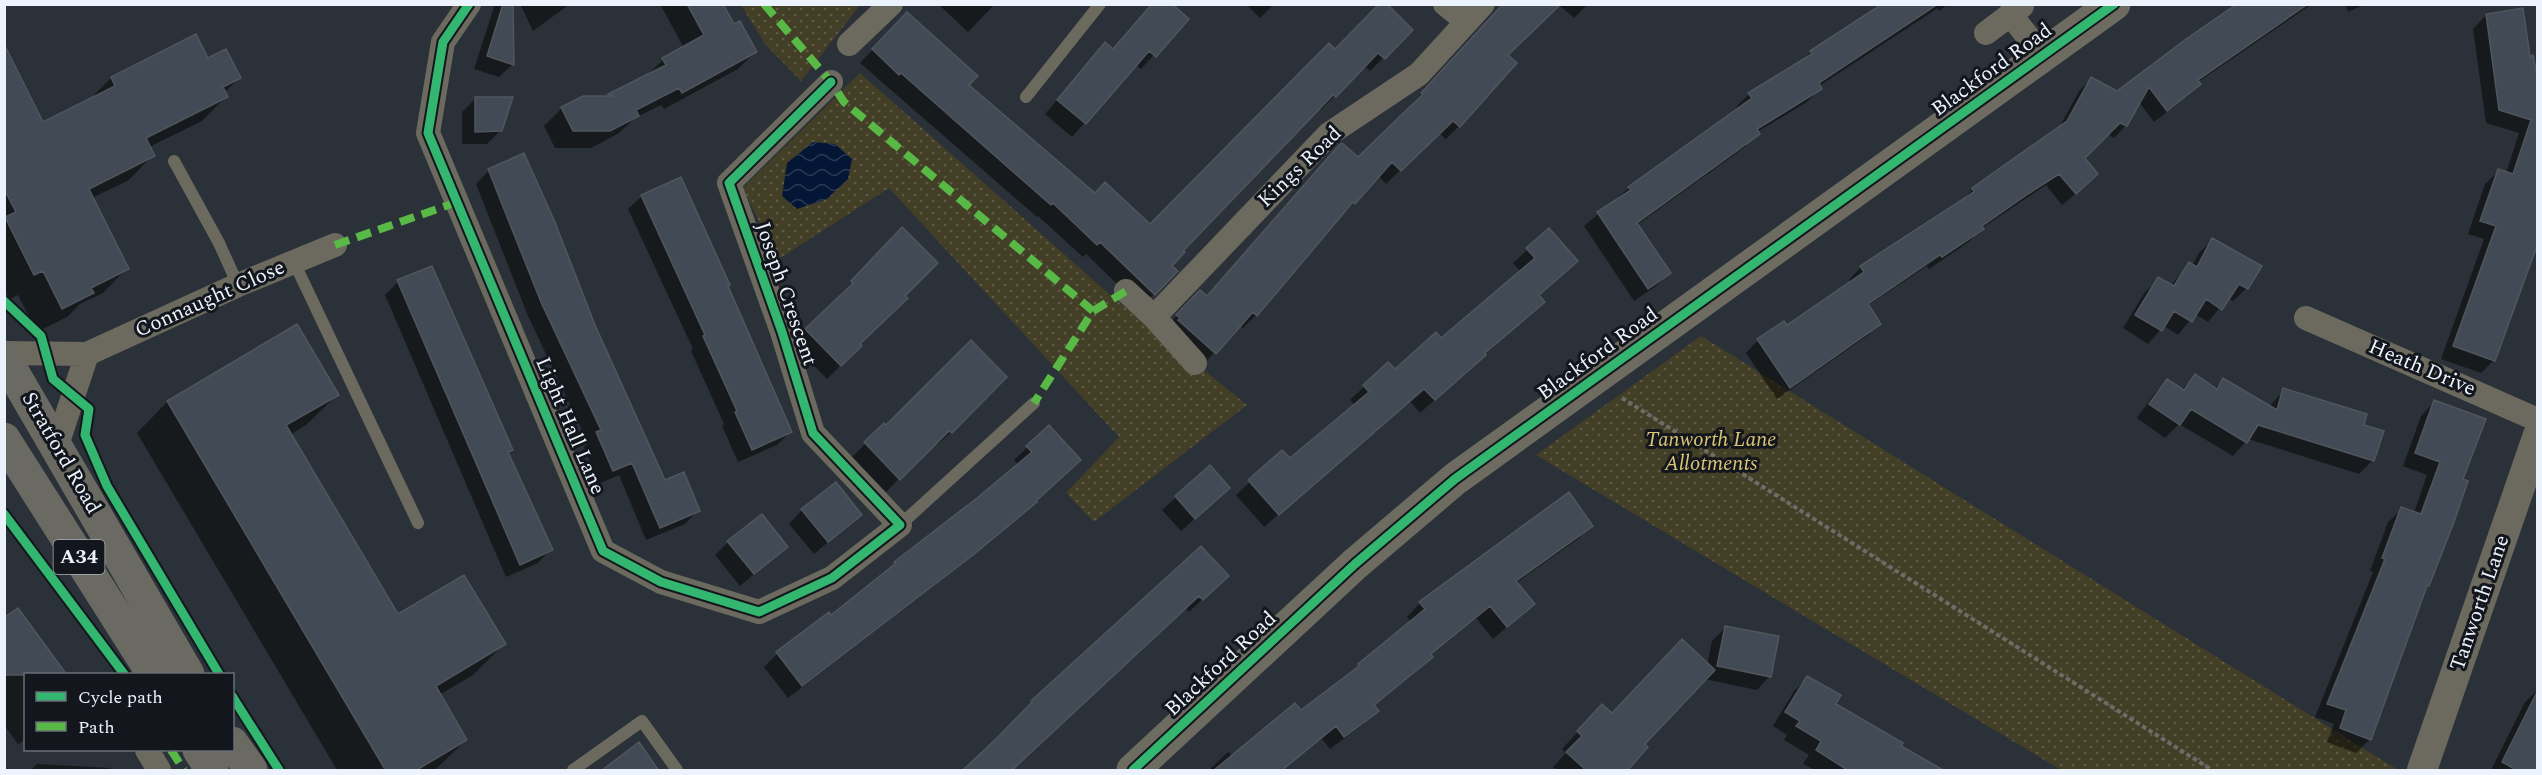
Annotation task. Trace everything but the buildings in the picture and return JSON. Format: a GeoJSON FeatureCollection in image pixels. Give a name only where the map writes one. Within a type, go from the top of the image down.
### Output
{"type":"FeatureCollection","features":[{"type":"Feature","properties":{"kind":"highway","name":"Stratford Road"},"geometry":{"type":"LineString","coordinates":[[4,355],[187,673]]}},
{"type":"Feature","properties":{"kind":"highway","name":"Stratford Road"},"geometry":{"type":"LineString","coordinates":[[4,439],[152,673]]}},
{"type":"Feature","properties":{"kind":"highway"},"geometry":{"type":"LineString","coordinates":[[234,746],[251,771]]}},
{"type":"Feature","properties":{"kind":"highway"},"geometry":{"type":"LineString","coordinates":[[200,751],[212,771]]}},
{"type":"Feature","properties":{"kind":"main road","name":"Blackford Road"},"geometry":{"type":"LineString","coordinates":[[1133,771],[1355,564],[1455,479],[2114,4]]}},
{"type":"Feature","properties":{"kind":"street","name":"Light Hall Lane"},"geometry":{"type":"LineString","coordinates":[[469,4],[443,42],[428,133],[603,551],[661,582],[759,612],[832,578],[900,525]]}},
{"type":"Feature","properties":{"kind":"street"},"geometry":{"type":"LineString","coordinates":[[849,44],[891,4]]}},
{"type":"Feature","properties":{"kind":"street"},"geometry":{"type":"LineString","coordinates":[[1444,4],[1474,13]]}},
{"type":"Feature","properties":{"kind":"street"},"geometry":{"type":"LineString","coordinates":[[1986,33],[2017,9],[2043,56]]}},
{"type":"Feature","properties":{"kind":"street","name":"Kings Road"},"geometry":{"type":"LineString","coordinates":[[1154,317],[1329,134],[1419,74],[1474,13]]}},
{"type":"Feature","properties":{"kind":"street","name":"Joseph Crescent"},"geometry":{"type":"LineString","coordinates":[[831,82],[729,183],[782,332],[813,433],[900,525]]}},
{"type":"Feature","properties":{"kind":"street","name":"Connaught Close"},"geometry":{"type":"LineString","coordinates":[[4,355],[87,354],[238,285],[335,245]]}},
{"type":"Feature","properties":{"kind":"street"},"geometry":{"type":"LineString","coordinates":[[1126,291],[1154,317],[1195,363]]}},
{"type":"Feature","properties":{"kind":"street","name":"Heath Drive"},"geometry":{"type":"LineString","coordinates":[[2306,318],[2538,420]]}},
{"type":"Feature","properties":{"kind":"street"},"geometry":{"type":"LineString","coordinates":[[57,445],[87,354]]}},
{"type":"Feature","properties":{"kind":"street","name":"Tanworth Lane"},"geometry":{"type":"LineString","coordinates":[[2422,771],[2538,435]]}},
{"type":"Feature","properties":{"kind":"street"},"geometry":{"type":"LineString","coordinates":[[148,751],[159,771]]}},
{"type":"Feature","properties":{"kind":"lane"},"geometry":{"type":"LineString","coordinates":[[1026,97],[1100,4]]}},
{"type":"Feature","properties":{"kind":"lane"},"geometry":{"type":"LineString","coordinates":[[174,161],[219,243],[238,285]]}},
{"type":"Feature","properties":{"kind":"lane"},"geometry":{"type":"LineString","coordinates":[[294,262],[418,523]]}},
{"type":"Feature","properties":{"kind":"lane"},"geometry":{"type":"LineString","coordinates":[[900,525],[1034,403]]}},
{"type":"Feature","properties":{"kind":"lane"},"geometry":{"type":"LineString","coordinates":[[573,771],[642,721],[677,771]]}},
{"type":"Feature","properties":{"kind":"path"},"geometry":{"type":"LineString","coordinates":[[1593,380],[2212,771]]}},
{"type":"Feature","properties":{"kind":"green space"},"geometry":{"type":"Polygon","coordinates":[[[741,5],[860,5],[801,81],[765,44],[741,5]]]}},
{"type":"Feature","properties":{"kind":"green space"},"geometry":{"type":"Polygon","coordinates":[[[860,73],[1109,294],[1247,405],[1094,522],[1066,493],[1119,437],[889,188],[777,260],[743,188],[860,73]]]}},
{"type":"Feature","properties":{"kind":"green space","name":"Tanworth Lane Allotments"},"geometry":{"type":"Polygon","coordinates":[[[1701,336],[2398,770],[2061,770],[1536,455],[1701,336]]]}},
{"type":"Feature","properties":{"kind":"water"},"geometry":{"type":"Polygon","coordinates":[[[813,142],[835,144],[852,159],[848,179],[827,199],[797,209],[782,196],[787,163],[813,142]]]}},
{"type":"Feature","properties":{"kind":"marked path"},"geometry":{"type":"LineString","coordinates":[[764,4],[831,82],[844,102],[1093,311],[1034,403]]}},
{"type":"Feature","properties":{"kind":"marked path"},"geometry":{"type":"LineString","coordinates":[[335,245],[457,202]]}},
{"type":"Feature","properties":{"kind":"marked path"},"geometry":{"type":"LineString","coordinates":[[1093,311],[1126,291]]}},
{"type":"Feature","properties":{"kind":"marked path"},"geometry":{"type":"LineString","coordinates":[[172,751],[184,770]]}},
{"type":"Feature","properties":{"kind":"cycle path"},"geometry":{"type":"LineString","coordinates":[[469,4],[443,42],[428,133],[603,551],[661,582],[759,612],[832,578],[900,525],[813,433],[782,332],[729,183],[831,82]]}},
{"type":"Feature","properties":{"kind":"cycle path"},"geometry":{"type":"LineString","coordinates":[[1133,770],[1355,564],[1455,479],[2114,4]]}},
{"type":"Feature","properties":{"kind":"cycle path"},"geometry":{"type":"LineString","coordinates":[[4,301],[41,336],[53,379],[89,409],[85,435],[107,486],[218,673]]}},
{"type":"Feature","properties":{"kind":"cycle path"},"geometry":{"type":"LineString","coordinates":[[4,514],[123,673]]}},
{"type":"Feature","properties":{"kind":"cycle path"},"geometry":{"type":"LineString","coordinates":[[234,699],[279,770]]}}]}
